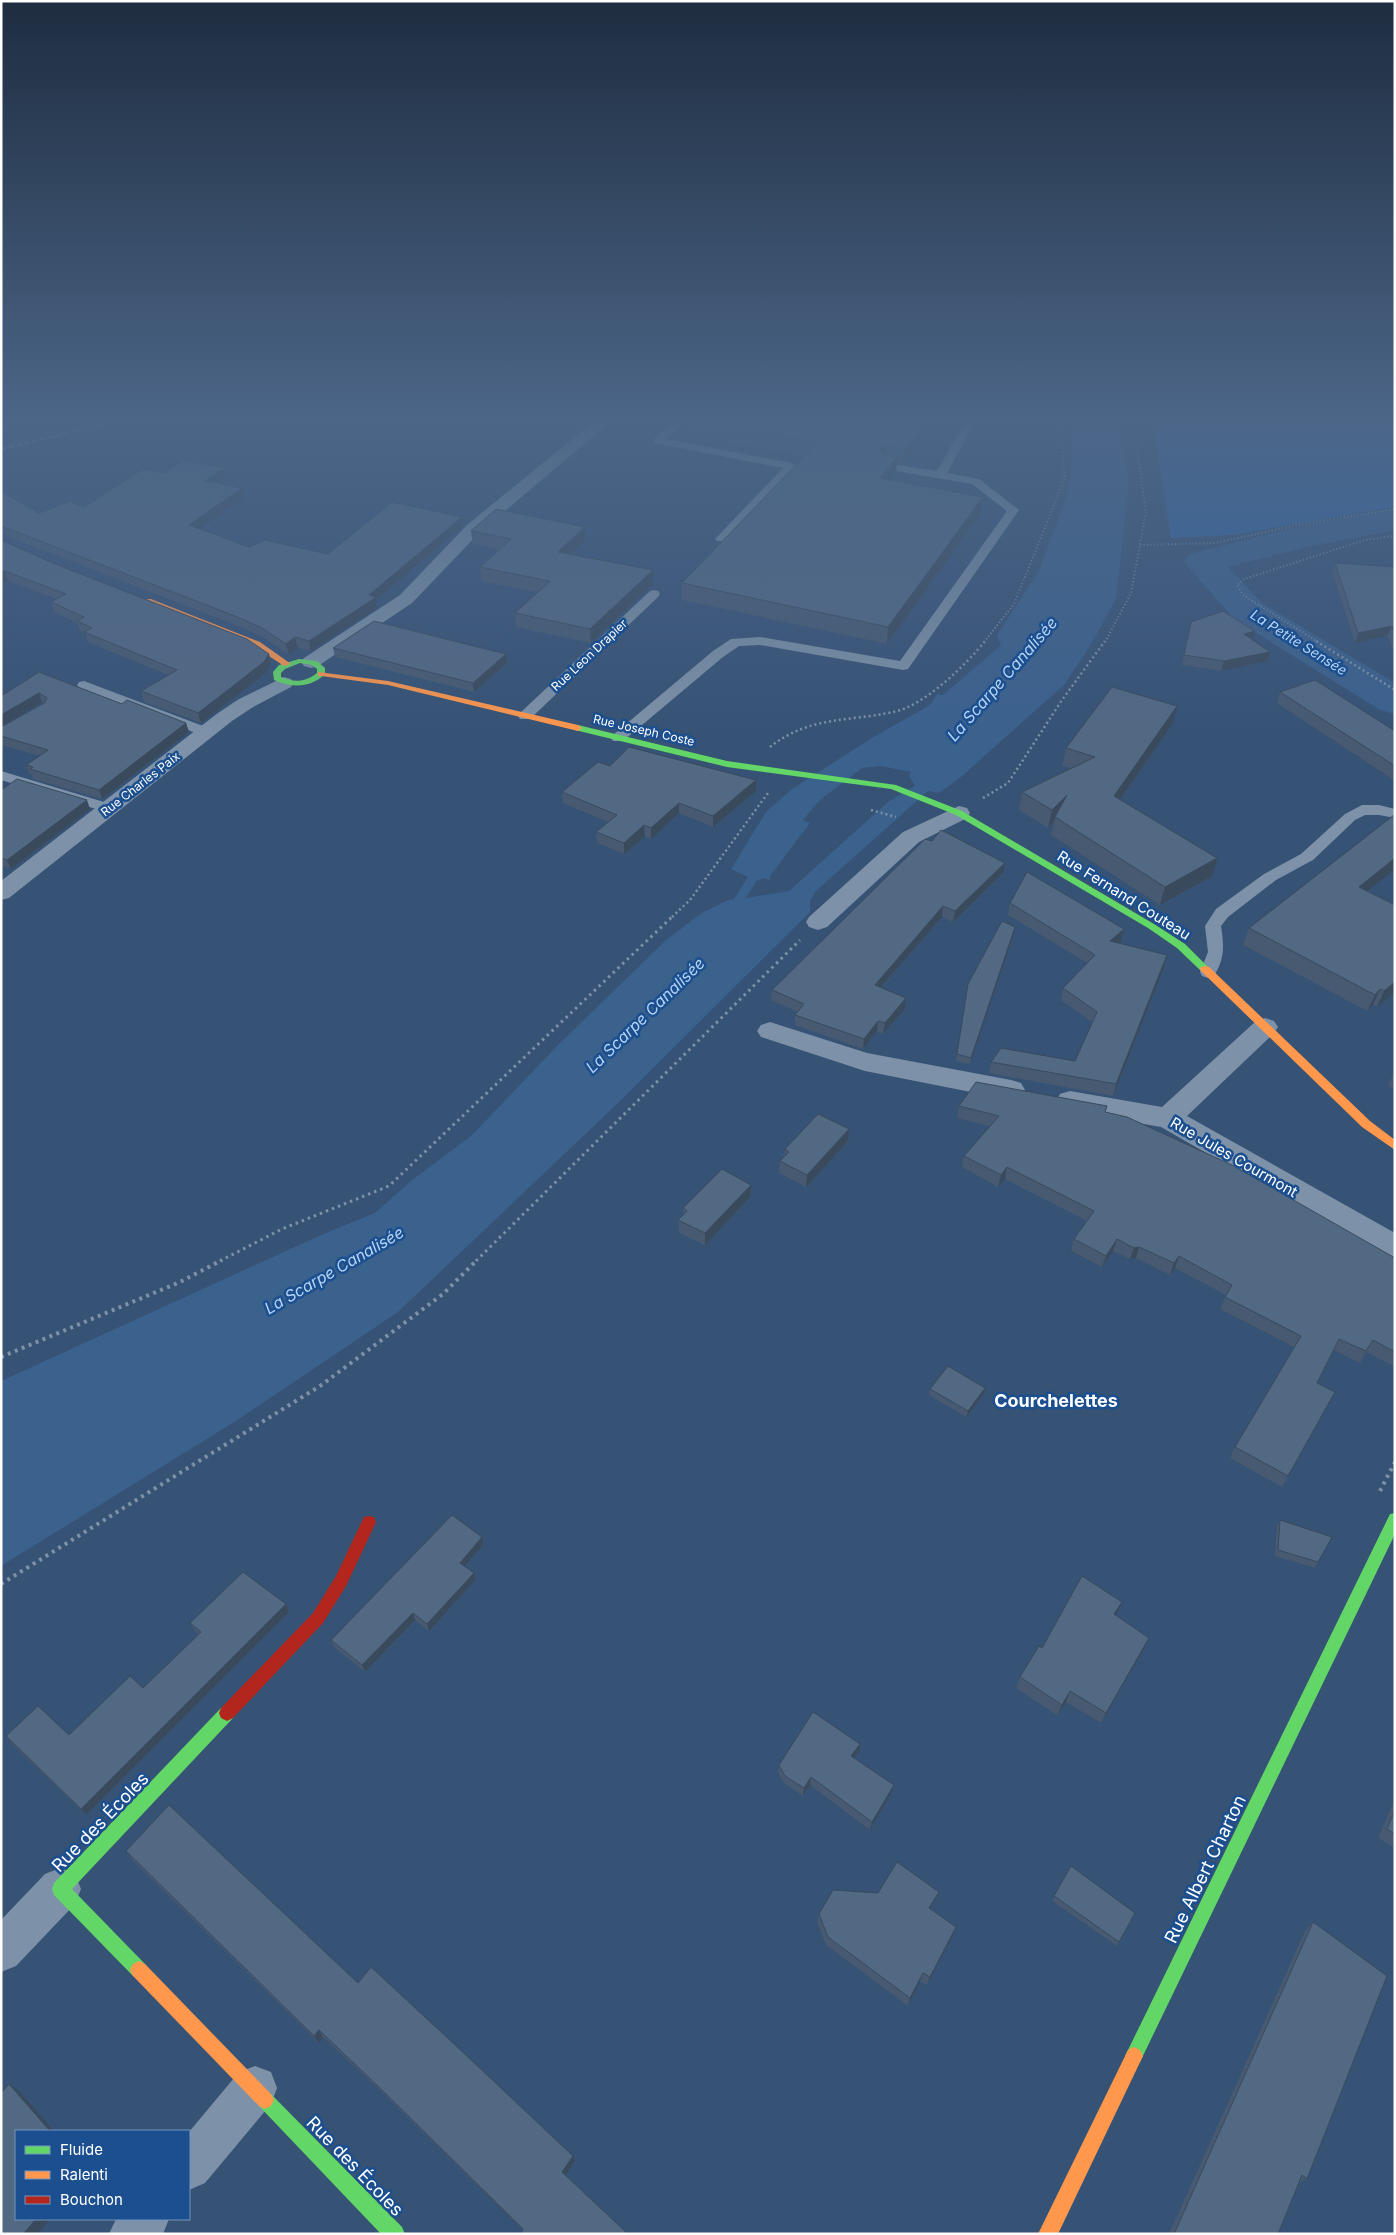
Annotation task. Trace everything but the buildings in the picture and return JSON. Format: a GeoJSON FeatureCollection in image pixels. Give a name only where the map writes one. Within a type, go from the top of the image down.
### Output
{"type":"FeatureCollection","features":[{"type":"Feature","properties":{"kind":"street"},"geometry":{"type":"LineString","coordinates":[[139,597],[251,642],[286,674],[302,684],[314,680],[316,668],[406,599],[476,526]]}},
{"type":"Feature","properties":{"kind":"street","name":"Rue Joseph Coste"},"geometry":{"type":"LineString","coordinates":[[286,674],[299,661],[316,668],[388,683],[727,764],[886,785],[950,810]]}},
{"type":"Feature","properties":{"kind":"street","name":"Rue Charles Paix"},"geometry":{"type":"LineString","coordinates":[[1,893],[206,732],[286,674]]}},
{"type":"Feature","properties":{"kind":"street"},"geometry":{"type":"LineString","coordinates":[[818,922],[910,837],[950,810]]}},
{"type":"Feature","properties":{"kind":"street","name":"Rue Fernand Couteau"},"geometry":{"type":"LineString","coordinates":[[950,810],[1169,937],[1366,1124],[1395,1146]]}},
{"type":"Feature","properties":{"kind":"street"},"geometry":{"type":"LineString","coordinates":[[1168,1118],[1265,1027]]}},
{"type":"Feature","properties":{"kind":"street","name":"Rue Jules Courmont"},"geometry":{"type":"LineString","coordinates":[[770,1031],[865,1062],[1168,1118],[1395,1247]]}},
{"type":"Feature","properties":{"kind":"street","name":"Rue Fernand Couteau"},"geometry":{"type":"LineString","coordinates":[[1366,1124],[1395,1160]]}},
{"type":"Feature","properties":{"kind":"street","name":"Rue Albert Charton"},"geometry":{"type":"LineString","coordinates":[[1048,2234],[1395,1519]]}},
{"type":"Feature","properties":{"kind":"street","name":"Rue des Écoles"},"geometry":{"type":"LineString","coordinates":[[369,1522],[341,1582],[318,1618],[60,1889],[395,2234]]}},
{"type":"Feature","properties":{"kind":"street"},"geometry":{"type":"LineString","coordinates":[[1,1951],[60,1889]]}},
{"type":"Feature","properties":{"kind":"street"},"geometry":{"type":"LineString","coordinates":[[190,2166],[255,2088]]}},
{"type":"Feature","properties":{"kind":"street"},"geometry":{"type":"LineString","coordinates":[[134,2234],[145,2220]]}},
{"type":"Feature","properties":{"kind":"lane"},"geometry":{"type":"LineString","coordinates":[[721,539],[733,526]]}},
{"type":"Feature","properties":{"kind":"lane"},"geometry":{"type":"LineString","coordinates":[[618,738],[718,654],[736,642],[760,640],[903,666],[1001,526]]}},
{"type":"Feature","properties":{"kind":"lane","name":"Rue Leon Drapier"},"geometry":{"type":"LineString","coordinates":[[525,716],[654,594]]}},
{"type":"Feature","properties":{"kind":"lane"},"geometry":{"type":"LineString","coordinates":[[84,685],[206,732]]}},
{"type":"Feature","properties":{"kind":"lane"},"geometry":{"type":"LineString","coordinates":[[1,776],[109,808]]}},
{"type":"Feature","properties":{"kind":"lane"},"geometry":{"type":"LineString","coordinates":[[1208,972],[1216,952],[1213,926],[1222,913],[1270,877],[1307,857],[1340,825],[1362,810],[1379,810],[1395,814]]}},
{"type":"Feature","properties":{"kind":"path"},"geometry":{"type":"LineString","coordinates":[[950,810],[1008,783],[1062,700],[1106,640],[1131,593],[1143,526]]}},
{"type":"Feature","properties":{"kind":"path"},"geometry":{"type":"LineString","coordinates":[[1140,545],[1215,543],[1292,526]]}},
{"type":"Feature","properties":{"kind":"path"},"geometry":{"type":"LineString","coordinates":[[1395,536],[1365,540],[1244,579],[1237,586],[1243,595],[1395,690]]}},
{"type":"Feature","properties":{"kind":"path"},"geometry":{"type":"LineString","coordinates":[[1,1357],[180,1282],[282,1229],[389,1186],[690,900],[770,790]]}},
{"type":"Feature","properties":{"kind":"path"},"geometry":{"type":"LineString","coordinates":[[1,1584],[320,1386],[443,1294],[818,922]]}},
{"type":"Feature","properties":{"kind":"shaded area"},"geometry":{"type":"Polygon","coordinates":[[[1169,526],[1283,526],[1232,535],[1171,538],[1169,526]]]}},
{"type":"Feature","properties":{"kind":"water","name":"La Scarpe Canalisée"},"geometry":{"type":"Polygon","coordinates":[[[1056,526],[1124,526],[1116,599],[1090,646],[1064,685],[961,777],[939,793],[928,791],[816,891],[810,901],[810,912],[614,1107],[398,1312],[236,1421],[1,1566],[1,1381],[321,1235],[375,1213],[412,1180],[471,1136],[560,1043],[665,941],[700,914],[734,899],[748,877],[731,869],[766,812],[792,789],[875,736],[930,705],[937,694],[943,695],[1001,645],[997,635],[1039,571],[1056,526]],[[881,766],[862,768],[820,800],[803,820],[810,823],[770,876],[770,880],[762,878],[761,881],[757,880],[746,898],[789,891],[889,801],[915,786],[909,776],[911,772],[881,766]]]}},
{"type":"Feature","properties":{"kind":"waterway","name":"La Petite Sensée"},"geometry":{"type":"LineString","coordinates":[[1356,526],[1309,535],[1203,562],[1248,611],[1395,701]]}},
{"type":"Feature","properties":{"kind":"traffic: fast"},"geometry":{"type":"LineString","coordinates":[[299,661],[314,663],[321,668],[321,674],[311,681],[300,684],[288,683],[277,678],[277,672],[282,667],[299,661]]}},
{"type":"Feature","properties":{"kind":"traffic: fast"},"geometry":{"type":"LineString","coordinates":[[578,728],[727,764],[893,787],[959,813],[1151,926],[1181,946],[1205,969]]}},
{"type":"Feature","properties":{"kind":"traffic: fast"},"geometry":{"type":"LineString","coordinates":[[1134,2056],[1395,1519]]}},
{"type":"Feature","properties":{"kind":"traffic: fast"},"geometry":{"type":"LineString","coordinates":[[139,1970],[60,1889],[227,1713]]}},
{"type":"Feature","properties":{"kind":"traffic: fast"},"geometry":{"type":"LineString","coordinates":[[265,2100],[395,2234]]}},
{"type":"Feature","properties":{"kind":"traffic: slow"},"geometry":{"type":"LineString","coordinates":[[148,601],[257,644],[287,664]]}},
{"type":"Feature","properties":{"kind":"traffic: slow"},"geometry":{"type":"LineString","coordinates":[[321,674],[388,683],[578,728]]}},
{"type":"Feature","properties":{"kind":"traffic: slow"},"geometry":{"type":"LineString","coordinates":[[1205,969],[1366,1124],[1395,1146]]}},
{"type":"Feature","properties":{"kind":"traffic: slow"},"geometry":{"type":"LineString","coordinates":[[139,1970],[265,2100]]}},
{"type":"Feature","properties":{"kind":"traffic: slow"},"geometry":{"type":"LineString","coordinates":[[1048,2234],[1134,2056]]}},
{"type":"Feature","properties":{"kind":"traffic: jam"},"geometry":{"type":"LineString","coordinates":[[227,1713],[318,1618],[341,1581],[369,1522]]}},
{"type":"Feature","properties":{"kind":"district","name":"Courchelettes"},"geometry":{"type":"Point","coordinates":[1056,1400]}}]}
